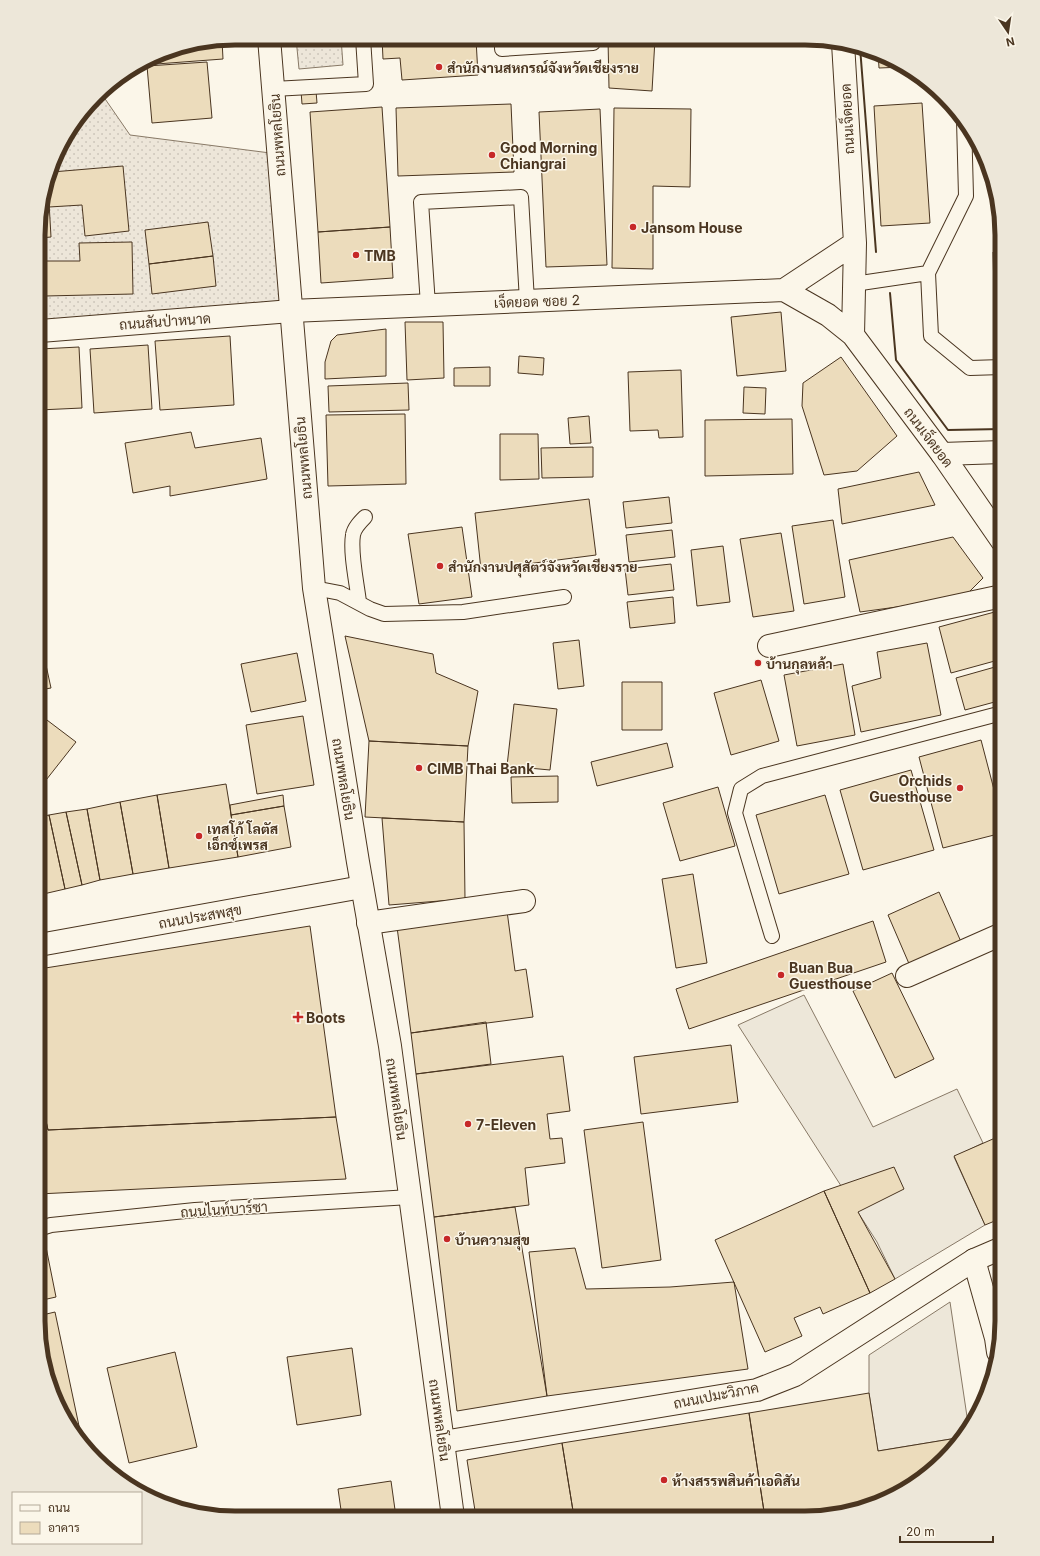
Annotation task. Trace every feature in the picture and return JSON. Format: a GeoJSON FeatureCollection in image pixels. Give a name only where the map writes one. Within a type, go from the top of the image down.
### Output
{"type":"FeatureCollection","features":[{"type":"Feature","properties":{"kind":"street","name":"ถนนพหลโยธิน"},"geometry":{"type":"LineString","coordinates":[[270,45],[314,588],[362,887],[390,1046],[452,1511]]}},
{"type":"Feature","properties":{"kind":"street","name":"ถนนเจ็ดยอด"},"geometry":{"type":"LineString","coordinates":[[843,49],[855,244],[853,336]]}},
{"type":"Feature","properties":{"kind":"street"},"geometry":{"type":"LineString","coordinates":[[784,290],[855,244]]}},
{"type":"Feature","properties":{"kind":"street","name":"ถนนเจ็ดยอด"},"geometry":{"type":"LineString","coordinates":[[784,290],[828,315],[853,336],[942,454],[995,531]]}},
{"type":"Feature","properties":{"kind":"street","name":"เจ็ดยอด ซอย 2"},"geometry":{"type":"LineString","coordinates":[[291,311],[784,290]]}},
{"type":"Feature","properties":{"kind":"street","name":"ถนนสันป่าหนาด"},"geometry":{"type":"LineString","coordinates":[[45,330],[291,311]]}},
{"type":"Feature","properties":{"kind":"street"},"geometry":{"type":"LineString","coordinates":[[942,454],[995,452]]}},
{"type":"Feature","properties":{"kind":"street"},"geometry":{"type":"LineString","coordinates":[[768,646],[995,597]]}},
{"type":"Feature","properties":{"kind":"street","name":"ถนนประสพสุข"},"geometry":{"type":"LineString","coordinates":[[45,944],[362,887]]}},
{"type":"Feature","properties":{"kind":"street"},"geometry":{"type":"LineString","coordinates":[[368,922],[524,901]]}},
{"type":"Feature","properties":{"kind":"street"},"geometry":{"type":"LineString","coordinates":[[907,976],[995,937]]}},
{"type":"Feature","properties":{"kind":"street","name":"ถนนเปมะวิภาค"},"geometry":{"type":"LineString","coordinates":[[443,1442],[757,1390],[795,1375],[974,1260],[995,1251]]}},
{"type":"Feature","properties":{"kind":"street"},"geometry":{"type":"LineString","coordinates":[[974,1260],[995,1334]]}},
{"type":"Feature","properties":{"kind":"lane"},"geometry":{"type":"LineString","coordinates":[[274,89],[366,84],[363,45]]}},
{"type":"Feature","properties":{"kind":"lane"},"geometry":{"type":"LineString","coordinates":[[502,45],[502,49],[563,45]]}},
{"type":"Feature","properties":{"kind":"lane"},"geometry":{"type":"LineString","coordinates":[[964,131],[966,196],[928,273],[931,336],[970,368],[995,367]]}},
{"type":"Feature","properties":{"kind":"lane"},"geometry":{"type":"LineString","coordinates":[[428,305],[421,202],[521,197],[527,301]]}},
{"type":"Feature","properties":{"kind":"lane"},"geometry":{"type":"LineString","coordinates":[[854,284],[928,273]]}},
{"type":"Feature","properties":{"kind":"lane"},"geometry":{"type":"LineString","coordinates":[[359,602],[353,551],[353,535],[358,525],[365,517]]}},
{"type":"Feature","properties":{"kind":"lane"},"geometry":{"type":"LineString","coordinates":[[314,588],[340,593],[370,609],[384,614],[463,612],[564,597]]}},
{"type":"Feature","properties":{"kind":"lane"},"geometry":{"type":"LineString","coordinates":[[772,936],[735,813],[741,789],[762,776],[995,715]]}},
{"type":"Feature","properties":{"kind":"lane","name":"ถนนไนท์บาร์ซา"},"geometry":{"type":"LineString","coordinates":[[45,1227],[195,1210],[410,1197]]}},
{"type":"Feature","properties":{"kind":"shaded area"},"geometry":{"type":"Polygon","coordinates":[[[297,45],[342,45],[343,65],[299,69],[297,45]]]}},
{"type":"Feature","properties":{"kind":"shaded area"},"geometry":{"type":"Polygon","coordinates":[[[104,98],[130,135],[278,154],[291,311],[45,337],[45,223],[51,186],[59,162],[70,140],[84,119],[104,98]]]}},
{"type":"Feature","properties":{"kind":"shaded area"},"geometry":{"type":"Polygon","coordinates":[[[804,995],[873,1127],[957,1089],[983,1143],[954,1157],[985,1225],[895,1279],[877,1242],[738,1025],[804,995]]]}},
{"type":"Feature","properties":{"kind":"shaded area"},"geometry":{"type":"Polygon","coordinates":[[[950,1302],[968,1420],[955,1438],[878,1451],[869,1393],[869,1355],[950,1302]]]}},
{"type":"Feature","properties":{"kind":"building"},"geometry":{"type":"Polygon","coordinates":[[[222,45],[223,59],[152,64],[162,59],[186,51],[222,45]]]}},
{"type":"Feature","properties":{"kind":"building","name":"สำนักงานสหกรณ์จังหวัดเชียงราย"},"geometry":{"type":"Polygon","coordinates":[[[382,45],[476,45],[478,75],[402,80],[400,58],[383,59],[382,45]]]}},
{"type":"Feature","properties":{"kind":"building"},"geometry":{"type":"Polygon","coordinates":[[[608,45],[655,45],[652,91],[609,88],[608,45]]]}},
{"type":"Feature","properties":{"kind":"building"},"geometry":{"type":"Polygon","coordinates":[[[878,59],[894,67],[879,68],[878,59]]]}},
{"type":"Feature","properties":{"kind":"building"},"geometry":{"type":"Polygon","coordinates":[[[207,62],[212,118],[152,123],[147,67],[207,62]]]}},
{"type":"Feature","properties":{"kind":"building"},"geometry":{"type":"Polygon","coordinates":[[[301,91],[316,91],[317,103],[302,104],[301,91]]]}},
{"type":"Feature","properties":{"kind":"building"},"geometry":{"type":"Polygon","coordinates":[[[922,103],[930,223],[881,226],[874,106],[922,103]]]}},
{"type":"Feature","properties":{"kind":"building"},"geometry":{"type":"Polygon","coordinates":[[[511,104],[514,172],[398,176],[396,108],[511,104]]]}},
{"type":"Feature","properties":{"kind":"building"},"geometry":{"type":"Polygon","coordinates":[[[382,107],[390,227],[318,232],[310,112],[382,107]]]}},
{"type":"Feature","properties":{"kind":"building","name":"Jansom House"},"geometry":{"type":"Polygon","coordinates":[[[614,108],[691,109],[690,187],[653,186],[653,269],[612,268],[614,108]]]}},
{"type":"Feature","properties":{"kind":"building"},"geometry":{"type":"Polygon","coordinates":[[[600,109],[607,265],[546,267],[539,112],[600,109]]]}},
{"type":"Feature","properties":{"kind":"building"},"geometry":{"type":"Polygon","coordinates":[[[123,166],[129,231],[85,236],[82,205],[49,207],[51,186],[56,172],[123,166]]]}},
{"type":"Feature","properties":{"kind":"building"},"geometry":{"type":"Polygon","coordinates":[[[49,199],[51,237],[45,238],[45,223],[49,199]]]}},
{"type":"Feature","properties":{"kind":"building"},"geometry":{"type":"Polygon","coordinates":[[[208,222],[213,256],[149,264],[145,230],[208,222]]]}},
{"type":"Feature","properties":{"kind":"building","name":"TMB"},"geometry":{"type":"Polygon","coordinates":[[[390,227],[393,278],[321,283],[318,232],[390,227]]]}},
{"type":"Feature","properties":{"kind":"building"},"geometry":{"type":"Polygon","coordinates":[[[132,242],[133,294],[45,296],[45,261],[80,261],[79,243],[132,242]]]}},
{"type":"Feature","properties":{"kind":"building"},"geometry":{"type":"Polygon","coordinates":[[[993,252],[995,252],[995,328],[993,252]]]}},
{"type":"Feature","properties":{"kind":"building"},"geometry":{"type":"Polygon","coordinates":[[[213,256],[216,286],[152,294],[149,264],[213,256]]]}},
{"type":"Feature","properties":{"kind":"building"},"geometry":{"type":"Polygon","coordinates":[[[781,312],[786,371],[737,376],[731,317],[781,312]]]}},
{"type":"Feature","properties":{"kind":"building"},"geometry":{"type":"Polygon","coordinates":[[[405,322],[443,322],[444,378],[407,380],[405,322]]]}},
{"type":"Feature","properties":{"kind":"building"},"geometry":{"type":"Polygon","coordinates":[[[386,329],[386,376],[325,379],[325,362],[331,341],[337,335],[386,329]]]}},
{"type":"Feature","properties":{"kind":"building"},"geometry":{"type":"Polygon","coordinates":[[[230,336],[234,405],[160,410],[155,341],[230,336]]]}},
{"type":"Feature","properties":{"kind":"building"},"geometry":{"type":"Polygon","coordinates":[[[148,345],[152,409],[94,413],[90,349],[148,345]]]}},
{"type":"Feature","properties":{"kind":"building"},"geometry":{"type":"Polygon","coordinates":[[[79,347],[82,408],[45,410],[45,349],[79,347]]]}},
{"type":"Feature","properties":{"kind":"building"},"geometry":{"type":"Polygon","coordinates":[[[519,356],[544,358],[543,375],[518,373],[519,356]]]}},
{"type":"Feature","properties":{"kind":"building"},"geometry":{"type":"Polygon","coordinates":[[[841,357],[897,436],[857,471],[824,475],[802,406],[803,383],[841,357]]]}},
{"type":"Feature","properties":{"kind":"building"},"geometry":{"type":"Polygon","coordinates":[[[490,367],[490,386],[454,386],[454,368],[490,367]]]}},
{"type":"Feature","properties":{"kind":"building"},"geometry":{"type":"Polygon","coordinates":[[[681,370],[683,437],[659,438],[658,430],[630,431],[628,372],[681,370]]]}},
{"type":"Feature","properties":{"kind":"building"},"geometry":{"type":"Polygon","coordinates":[[[408,383],[409,410],[329,412],[328,386],[408,383]]]}},
{"type":"Feature","properties":{"kind":"building"},"geometry":{"type":"Polygon","coordinates":[[[744,387],[766,388],[765,414],[743,413],[744,387]]]}},
{"type":"Feature","properties":{"kind":"building"},"geometry":{"type":"Polygon","coordinates":[[[405,414],[406,484],[328,486],[326,415],[405,414]]]}},
{"type":"Feature","properties":{"kind":"building"},"geometry":{"type":"Polygon","coordinates":[[[589,416],[591,443],[570,444],[568,418],[589,416]]]}},
{"type":"Feature","properties":{"kind":"building"},"geometry":{"type":"Polygon","coordinates":[[[792,419],[793,474],[705,476],[705,420],[792,419]]]}},
{"type":"Feature","properties":{"kind":"building"},"geometry":{"type":"Polygon","coordinates":[[[191,432],[195,448],[261,438],[267,479],[170,496],[170,486],[133,493],[125,443],[191,432]]]}},
{"type":"Feature","properties":{"kind":"building"},"geometry":{"type":"Polygon","coordinates":[[[500,434],[538,434],[539,479],[500,480],[500,434]]]}},
{"type":"Feature","properties":{"kind":"building"},"geometry":{"type":"Polygon","coordinates":[[[593,447],[593,477],[542,478],[541,448],[593,447]]]}},
{"type":"Feature","properties":{"kind":"building"},"geometry":{"type":"Polygon","coordinates":[[[919,472],[935,505],[842,524],[838,489],[919,472]]]}},
{"type":"Feature","properties":{"kind":"building"},"geometry":{"type":"Polygon","coordinates":[[[669,497],[672,523],[626,528],[623,502],[669,497]]]}},
{"type":"Feature","properties":{"kind":"building"},"geometry":{"type":"Polygon","coordinates":[[[589,499],[596,555],[481,570],[475,513],[589,499]]]}},
{"type":"Feature","properties":{"kind":"building"},"geometry":{"type":"Polygon","coordinates":[[[833,520],[845,597],[804,604],[792,526],[833,520]]]}},
{"type":"Feature","properties":{"kind":"building","name":"สำนักงานปศุสัตว์จังหวัดเชียงราย"},"geometry":{"type":"Polygon","coordinates":[[[462,527],[472,597],[419,604],[408,534],[462,527]]]}},
{"type":"Feature","properties":{"kind":"building"},"geometry":{"type":"Polygon","coordinates":[[[672,530],[675,557],[629,562],[626,535],[672,530]]]}},
{"type":"Feature","properties":{"kind":"building"},"geometry":{"type":"Polygon","coordinates":[[[781,533],[794,611],[753,617],[740,539],[781,533]]]}},
{"type":"Feature","properties":{"kind":"building"},"geometry":{"type":"Polygon","coordinates":[[[953,537],[983,578],[963,598],[860,612],[849,560],[953,537]]]}},
{"type":"Feature","properties":{"kind":"building"},"geometry":{"type":"Polygon","coordinates":[[[723,546],[730,602],[697,606],[691,550],[723,546]]]}},
{"type":"Feature","properties":{"kind":"building"},"geometry":{"type":"Polygon","coordinates":[[[671,564],[674,590],[628,595],[625,569],[671,564]]]}},
{"type":"Feature","properties":{"kind":"building"},"geometry":{"type":"Polygon","coordinates":[[[673,597],[675,623],[630,628],[627,602],[673,597]]]}},
{"type":"Feature","properties":{"kind":"building"},"geometry":{"type":"Polygon","coordinates":[[[995,612],[995,661],[951,673],[939,627],[995,612]]]}},
{"type":"Feature","properties":{"kind":"building"},"geometry":{"type":"Polygon","coordinates":[[[345,636],[433,654],[436,673],[478,691],[468,746],[369,741],[345,636]]]}},
{"type":"Feature","properties":{"kind":"building"},"geometry":{"type":"Polygon","coordinates":[[[579,640],[584,686],[558,689],[553,643],[579,640]]]}},
{"type":"Feature","properties":{"kind":"building"},"geometry":{"type":"Polygon","coordinates":[[[927,643],[941,715],[861,732],[852,686],[881,678],[877,652],[927,643]]]}},
{"type":"Feature","properties":{"kind":"building"},"geometry":{"type":"Polygon","coordinates":[[[297,653],[306,701],[251,712],[241,664],[297,653]]]}},
{"type":"Feature","properties":{"kind":"building"},"geometry":{"type":"Polygon","coordinates":[[[45,660],[51,688],[45,689],[45,660]]]}},
{"type":"Feature","properties":{"kind":"building"},"geometry":{"type":"Polygon","coordinates":[[[843,664],[855,735],[797,746],[784,675],[843,664]]]}},
{"type":"Feature","properties":{"kind":"building"},"geometry":{"type":"Polygon","coordinates":[[[995,667],[995,702],[965,710],[956,678],[995,667]]]}},
{"type":"Feature","properties":{"kind":"building"},"geometry":{"type":"Polygon","coordinates":[[[761,680],[779,741],[731,755],[714,693],[761,680]]]}},
{"type":"Feature","properties":{"kind":"building"},"geometry":{"type":"Polygon","coordinates":[[[622,682],[662,682],[662,730],[622,730],[622,682]]]}},
{"type":"Feature","properties":{"kind":"building"},"geometry":{"type":"Polygon","coordinates":[[[514,704],[557,709],[550,770],[507,766],[514,704]]]}},
{"type":"Feature","properties":{"kind":"building"},"geometry":{"type":"Polygon","coordinates":[[[303,716],[314,785],[257,794],[246,725],[303,716]]]}},
{"type":"Feature","properties":{"kind":"building"},"geometry":{"type":"Polygon","coordinates":[[[45,719],[76,742],[45,781],[45,719]]]}},
{"type":"Feature","properties":{"kind":"building","name":"Orchids Guesthouse"},"geometry":{"type":"Polygon","coordinates":[[[981,740],[995,793],[995,835],[943,848],[919,757],[981,740]]]}},
{"type":"Feature","properties":{"kind":"building"},"geometry":{"type":"Polygon","coordinates":[[[369,741],[468,746],[464,822],[365,817],[369,741]]]}},
{"type":"Feature","properties":{"kind":"building"},"geometry":{"type":"Polygon","coordinates":[[[667,743],[673,767],[597,786],[591,762],[667,743]]]}},
{"type":"Feature","properties":{"kind":"building"},"geometry":{"type":"Polygon","coordinates":[[[911,770],[934,850],[863,870],[840,790],[911,770]]]}},
{"type":"Feature","properties":{"kind":"building"},"geometry":{"type":"Polygon","coordinates":[[[558,776],[558,802],[512,803],[511,777],[558,776]]]}},
{"type":"Feature","properties":{"kind":"building","name":"เทสโก้ โลตัส เอ็กซ์เพรส"},"geometry":{"type":"Polygon","coordinates":[[[226,784],[238,857],[169,868],[157,795],[226,784]]]}},
{"type":"Feature","properties":{"kind":"building"},"geometry":{"type":"Polygon","coordinates":[[[718,787],[735,846],[680,861],[663,803],[718,787]]]}},
{"type":"Feature","properties":{"kind":"building"},"geometry":{"type":"Polygon","coordinates":[[[157,795],[169,868],[133,874],[120,802],[157,795]]]}},
{"type":"Feature","properties":{"kind":"building"},"geometry":{"type":"Polygon","coordinates":[[[283,795],[284,806],[231,815],[230,805],[283,795]]]}},
{"type":"Feature","properties":{"kind":"building"},"geometry":{"type":"Polygon","coordinates":[[[825,795],[849,874],[779,894],[756,815],[825,795]]]}},
{"type":"Feature","properties":{"kind":"building"},"geometry":{"type":"Polygon","coordinates":[[[120,802],[133,874],[100,880],[87,809],[120,802]]]}},
{"type":"Feature","properties":{"kind":"building"},"geometry":{"type":"Polygon","coordinates":[[[284,806],[291,847],[238,857],[231,815],[284,806]]]}},
{"type":"Feature","properties":{"kind":"building"},"geometry":{"type":"Polygon","coordinates":[[[87,809],[100,880],[82,885],[66,812],[87,809]]]}},
{"type":"Feature","properties":{"kind":"building"},"geometry":{"type":"Polygon","coordinates":[[[66,812],[82,885],[65,889],[49,815],[66,812]]]}},
{"type":"Feature","properties":{"kind":"building"},"geometry":{"type":"Polygon","coordinates":[[[49,815],[65,889],[45,894],[45,816],[49,815]]]}},
{"type":"Feature","properties":{"kind":"building"},"geometry":{"type":"Polygon","coordinates":[[[382,818],[464,822],[465,899],[389,905],[382,818]]]}},
{"type":"Feature","properties":{"kind":"building"},"geometry":{"type":"Polygon","coordinates":[[[693,874],[707,963],[676,968],[662,879],[693,874]]]}},
{"type":"Feature","properties":{"kind":"building"},"geometry":{"type":"Polygon","coordinates":[[[939,892],[962,944],[910,966],[888,915],[939,892]]]}},
{"type":"Feature","properties":{"kind":"building"},"geometry":{"type":"Polygon","coordinates":[[[507,911],[515,971],[526,969],[533,1017],[411,1033],[397,927],[507,911]]]}},
{"type":"Feature","properties":{"kind":"building","name":"Buan Bua Guesthouse"},"geometry":{"type":"Polygon","coordinates":[[[873,921],[886,962],[689,1029],[676,989],[873,921]]]}},
{"type":"Feature","properties":{"kind":"building"},"geometry":{"type":"Polygon","coordinates":[[[310,926],[336,1117],[48,1130],[45,1116],[45,968],[310,926]]]}},
{"type":"Feature","properties":{"kind":"building"},"geometry":{"type":"Polygon","coordinates":[[[892,973],[934,1059],[895,1078],[853,991],[892,973]]]}},
{"type":"Feature","properties":{"kind":"building"},"geometry":{"type":"Polygon","coordinates":[[[486,1022],[491,1064],[416,1074],[411,1033],[486,1022]]]}},
{"type":"Feature","properties":{"kind":"building"},"geometry":{"type":"Polygon","coordinates":[[[731,1045],[738,1102],[641,1114],[634,1057],[731,1045]]]}},
{"type":"Feature","properties":{"kind":"building"},"geometry":{"type":"Polygon","coordinates":[[[563,1056],[570,1111],[547,1114],[550,1139],[562,1138],[565,1163],[525,1168],[529,1205],[434,1217],[416,1074],[563,1056]]]}},
{"type":"Feature","properties":{"kind":"building"},"geometry":{"type":"Polygon","coordinates":[[[45,1116],[48,1130],[336,1117],[346,1179],[45,1194],[45,1116]]]}},
{"type":"Feature","properties":{"kind":"building"},"geometry":{"type":"Polygon","coordinates":[[[643,1122],[661,1260],[602,1268],[584,1130],[643,1122]]]}},
{"type":"Feature","properties":{"kind":"building"},"geometry":{"type":"Polygon","coordinates":[[[995,1138],[995,1221],[985,1225],[954,1156],[995,1138]]]}},
{"type":"Feature","properties":{"kind":"building"},"geometry":{"type":"Polygon","coordinates":[[[894,1167],[904,1189],[858,1212],[895,1279],[870,1293],[824,1191],[894,1167]]]}},
{"type":"Feature","properties":{"kind":"building"},"geometry":{"type":"Polygon","coordinates":[[[824,1191],[870,1293],[823,1314],[820,1307],[794,1318],[802,1336],[765,1352],[715,1240],[824,1191]]]}},
{"type":"Feature","properties":{"kind":"building"},"geometry":{"type":"Polygon","coordinates":[[[515,1207],[547,1396],[457,1411],[434,1217],[515,1207]]]}},
{"type":"Feature","properties":{"kind":"building"},"geometry":{"type":"Polygon","coordinates":[[[45,1247],[56,1297],[45,1299],[45,1247]]]}},
{"type":"Feature","properties":{"kind":"building"},"geometry":{"type":"Polygon","coordinates":[[[575,1248],[586,1289],[670,1287],[734,1282],[748,1369],[547,1396],[529,1252],[575,1248]]]}},
{"type":"Feature","properties":{"kind":"building"},"geometry":{"type":"Polygon","coordinates":[[[55,1312],[80,1432],[70,1416],[59,1394],[51,1370],[45,1333],[45,1314],[55,1312]]]}},
{"type":"Feature","properties":{"kind":"building"},"geometry":{"type":"Polygon","coordinates":[[[352,1348],[361,1415],[297,1425],[287,1357],[352,1348]]]}},
{"type":"Feature","properties":{"kind":"building"},"geometry":{"type":"Polygon","coordinates":[[[175,1352],[197,1447],[129,1463],[107,1368],[175,1352]]]}},
{"type":"Feature","properties":{"kind":"building"},"geometry":{"type":"Polygon","coordinates":[[[869,1393],[878,1451],[955,1438],[921,1472],[900,1486],[878,1497],[854,1505],[817,1511],[764,1511],[749,1413],[869,1393]]]}},
{"type":"Feature","properties":{"kind":"building","name":"ห้างสรรพสินค้าเอดิสัน"},"geometry":{"type":"Polygon","coordinates":[[[749,1413],[764,1511],[573,1511],[562,1443],[749,1413]]]}},
{"type":"Feature","properties":{"kind":"building"},"geometry":{"type":"Polygon","coordinates":[[[562,1443],[573,1511],[475,1511],[467,1460],[562,1443]]]}},
{"type":"Feature","properties":{"kind":"building"},"geometry":{"type":"Polygon","coordinates":[[[391,1481],[395,1511],[341,1511],[338,1489],[391,1481]]]}},
{"type":"Feature","properties":{"kind":"wall"},"geometry":{"type":"LineString","coordinates":[[860,53],[876,252]]}},
{"type":"Feature","properties":{"kind":"wall"},"geometry":{"type":"LineString","coordinates":[[890,293],[896,360],[948,430],[995,429]]}},
{"type":"Feature","properties":{"kind":"place","name":"สำนักงานสหกรณ์จังหวัดเชียงราย"},"geometry":{"type":"Point","coordinates":[439,67]}},
{"type":"Feature","properties":{"kind":"place","name":"Good Morning Chiangrai"},"geometry":{"type":"Point","coordinates":[492,155]}},
{"type":"Feature","properties":{"kind":"place","name":"Jansom House"},"geometry":{"type":"Point","coordinates":[633,227]}},
{"type":"Feature","properties":{"kind":"place","name":"TMB"},"geometry":{"type":"Point","coordinates":[356,255]}},
{"type":"Feature","properties":{"kind":"place","name":"สำนักงานปศุสัตว์จังหวัดเชียงราย"},"geometry":{"type":"Point","coordinates":[440,566]}},
{"type":"Feature","properties":{"kind":"place","name":"บ้านกุลหล้า"},"geometry":{"type":"Point","coordinates":[758,663]}},
{"type":"Feature","properties":{"kind":"place","name":"CIMB Thai Bank"},"geometry":{"type":"Point","coordinates":[419,768]}},
{"type":"Feature","properties":{"kind":"place","name":"Orchids Guesthouse"},"geometry":{"type":"Point","coordinates":[960,788]}},
{"type":"Feature","properties":{"kind":"place","name":"เทสโก้ โลตัส เอ็กซ์เพรส"},"geometry":{"type":"Point","coordinates":[199,836]}},
{"type":"Feature","properties":{"kind":"place","name":"Buan Bua Guesthouse"},"geometry":{"type":"Point","coordinates":[781,975]}},
{"type":"Feature","properties":{"kind":"place","name":"Boots"},"geometry":{"type":"Point","coordinates":[298,1017]}},
{"type":"Feature","properties":{"kind":"place","name":"7-Eleven"},"geometry":{"type":"Point","coordinates":[468,1124]}},
{"type":"Feature","properties":{"kind":"place","name":"บ้านความสุข"},"geometry":{"type":"Point","coordinates":[447,1239]}},
{"type":"Feature","properties":{"kind":"place","name":"ห้างสรรพสินค้าเอดิสัน"},"geometry":{"type":"Point","coordinates":[664,1480]}}]}
